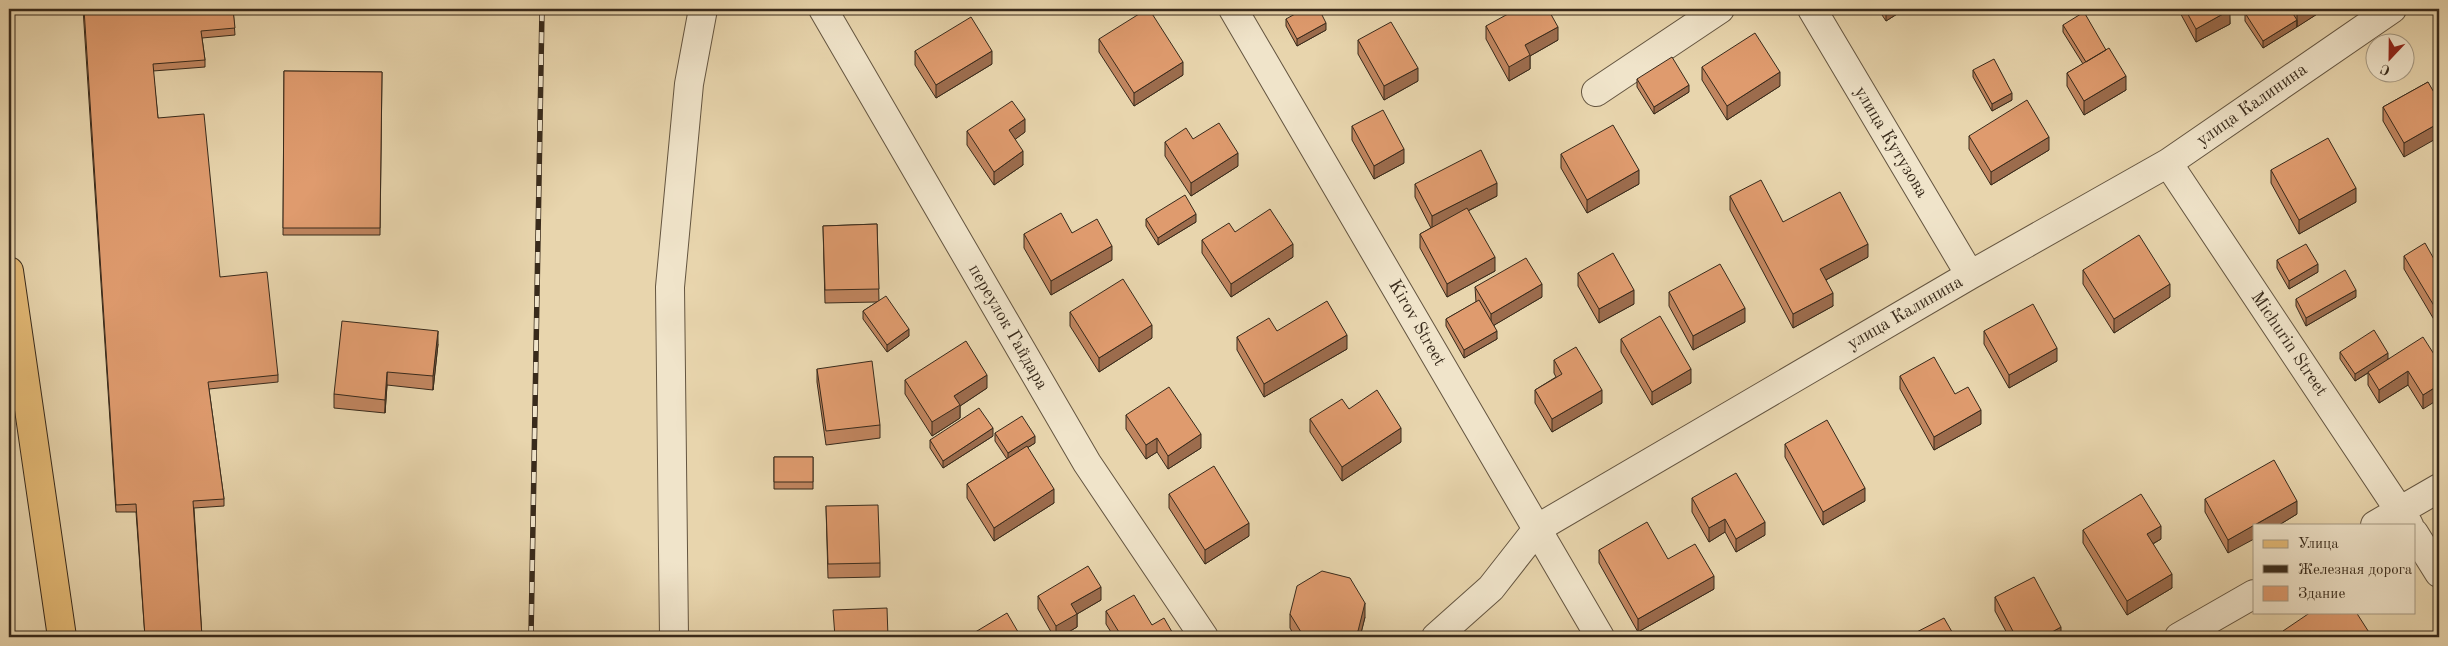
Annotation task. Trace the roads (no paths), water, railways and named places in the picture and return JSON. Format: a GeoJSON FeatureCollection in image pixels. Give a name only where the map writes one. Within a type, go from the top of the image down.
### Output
{"type":"FeatureCollection","features":[{"type":"Feature","properties":{"kind":"main road"},"geometry":{"type":"LineString","coordinates":[[9,271],[62,637]]}},
{"type":"Feature","properties":{"kind":"street"},"geometry":{"type":"LineString","coordinates":[[674,637],[670,287],[689,84],[703,9]]}},
{"type":"Feature","properties":{"kind":"street","name":"переулок Гайдара"},"geometry":{"type":"LineString","coordinates":[[823,9],[1087,463],[1204,637]]}},
{"type":"Feature","properties":{"kind":"street","name":"Kirov Street"},"geometry":{"type":"LineString","coordinates":[[1233,9],[1600,637]]}},
{"type":"Feature","properties":{"kind":"street"},"geometry":{"type":"LineString","coordinates":[[1596,92],[1720,9]]}},
{"type":"Feature","properties":{"kind":"street","name":"улица Кутузова"},"geometry":{"type":"LineString","coordinates":[[1812,9],[1970,275]]}},
{"type":"Feature","properties":{"kind":"street","name":"улица Калинина"},"geometry":{"type":"LineString","coordinates":[[1436,637],[1491,588],[1538,528],[1970,275],[2168,163],[2392,9]]}},
{"type":"Feature","properties":{"kind":"street","name":"Michurin Street"},"geometry":{"type":"LineString","coordinates":[[2168,163],[2408,523]]}},
{"type":"Feature","properties":{"kind":"street"},"geometry":{"type":"LineString","coordinates":[[2392,524],[2408,523],[2439,488]]}},
{"type":"Feature","properties":{"kind":"street","name":"Michurin Street"},"geometry":{"type":"LineString","coordinates":[[2416,536],[2439,573]]}},
{"type":"Feature","properties":{"kind":"street"},"geometry":{"type":"LineString","coordinates":[[2179,637],[2253,595]]}},
{"type":"Feature","properties":{"kind":"railway"},"geometry":{"type":"LineString","coordinates":[[531,637],[542,9]]}}]}
